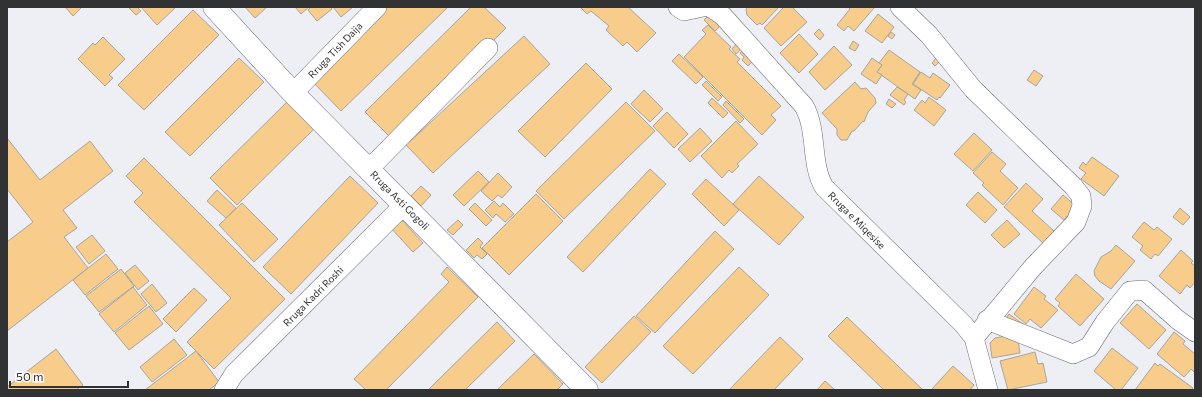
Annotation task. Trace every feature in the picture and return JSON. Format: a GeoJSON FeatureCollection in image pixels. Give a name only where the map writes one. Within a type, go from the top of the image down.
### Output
{"type":"FeatureCollection","features":[{"type":"Feature","properties":{"kind":"street","name":"Rruga Asti Gogoli"},"geometry":{"type":"LineString","coordinates":[[214,7],[294,93],[587,390]]}},
{"type":"Feature","properties":{"kind":"street","name":"Rruga Tish Daija"},"geometry":{"type":"LineString","coordinates":[[294,93],[377,7]]}},
{"type":"Feature","properties":{"kind":"street"},"geometry":{"type":"LineString","coordinates":[[678,7],[684,11],[704,7]]}},
{"type":"Feature","properties":{"kind":"street","name":"Rruga e Miqesise"},"geometry":{"type":"LineString","coordinates":[[710,7],[723,16],[804,106],[811,122],[818,173],[824,187],[950,310],[974,338],[988,390]]}},
{"type":"Feature","properties":{"kind":"street"},"geometry":{"type":"LineString","coordinates":[[900,7],[929,35],[973,89],[1073,186],[1081,196],[1082,206],[1076,222],[1033,267],[987,320],[974,338]]}},
{"type":"Feature","properties":{"kind":"street"},"geometry":{"type":"LineString","coordinates":[[369,169],[488,48]]}},
{"type":"Feature","properties":{"kind":"street","name":"Rruga Kadri Roshi"},"geometry":{"type":"LineString","coordinates":[[229,382],[405,204]]}},
{"type":"Feature","properties":{"kind":"street"},"geometry":{"type":"LineString","coordinates":[[987,320],[1073,354],[1089,347],[1105,322],[1130,291],[1139,289],[1144,290],[1154,297],[1178,320],[1195,332]]}},
{"type":"Feature","properties":{"kind":"building"},"geometry":{"type":"Polygon","coordinates":[[[65,7],[82,7],[73,16],[65,7]]]}},
{"type":"Feature","properties":{"kind":"building"},"geometry":{"type":"Polygon","coordinates":[[[128,7],[137,7],[141,11],[136,15],[128,7]]]}},
{"type":"Feature","properties":{"kind":"building"},"geometry":{"type":"Polygon","coordinates":[[[141,7],[176,7],[157,25],[141,7]]]}},
{"type":"Feature","properties":{"kind":"building"},"geometry":{"type":"Polygon","coordinates":[[[245,7],[267,7],[255,18],[245,7]]]}},
{"type":"Feature","properties":{"kind":"building"},"geometry":{"type":"Polygon","coordinates":[[[295,7],[309,7],[301,14],[295,7]]]}},
{"type":"Feature","properties":{"kind":"building"},"geometry":{"type":"Polygon","coordinates":[[[311,7],[330,7],[332,9],[317,21],[308,10],[311,7]]]}},
{"type":"Feature","properties":{"kind":"building"},"geometry":{"type":"Polygon","coordinates":[[[333,7],[353,7],[341,17],[333,7]]]}},
{"type":"Feature","properties":{"kind":"building"},"geometry":{"type":"Polygon","coordinates":[[[388,7],[448,7],[341,111],[312,81],[388,7]]]}},
{"type":"Feature","properties":{"kind":"building"},"geometry":{"type":"Polygon","coordinates":[[[471,7],[484,7],[506,28],[393,140],[365,112],[471,7]]]}},
{"type":"Feature","properties":{"kind":"building"},"geometry":{"type":"Polygon","coordinates":[[[580,7],[628,7],[656,33],[637,52],[627,42],[623,46],[606,30],[609,26],[591,11],[587,14],[580,7]]]}},
{"type":"Feature","properties":{"kind":"building"},"geometry":{"type":"Polygon","coordinates":[[[748,7],[779,7],[762,25],[760,23],[757,25],[747,15],[746,9],[748,7]]]}},
{"type":"Feature","properties":{"kind":"building"},"geometry":{"type":"Polygon","coordinates":[[[784,7],[792,7],[807,22],[781,46],[764,28],[784,7]]]}},
{"type":"Feature","properties":{"kind":"building"},"geometry":{"type":"Polygon","coordinates":[[[848,7],[874,8],[854,31],[848,26],[844,31],[837,25],[850,9],[848,7]]]}},
{"type":"Feature","properties":{"kind":"building"},"geometry":{"type":"Polygon","coordinates":[[[193,10],[219,35],[144,110],[118,85],[193,10]]]}},
{"type":"Feature","properties":{"kind":"building"},"geometry":{"type":"Polygon","coordinates":[[[878,14],[894,27],[882,43],[865,31],[878,14]]]}},
{"type":"Feature","properties":{"kind":"building"},"geometry":{"type":"Polygon","coordinates":[[[709,15],[720,26],[715,31],[704,20],[709,15]]]}},
{"type":"Feature","properties":{"kind":"building"},"geometry":{"type":"Polygon","coordinates":[[[708,25],[731,47],[729,49],[740,59],[737,62],[781,106],[771,115],[776,120],[762,135],[684,57],[706,34],[702,30],[708,25]]]}},
{"type":"Feature","properties":{"kind":"building"},"geometry":{"type":"Polygon","coordinates":[[[819,29],[824,35],[820,40],[814,34],[819,29]]]}},
{"type":"Feature","properties":{"kind":"building"},"geometry":{"type":"Polygon","coordinates":[[[891,32],[895,35],[892,39],[888,36],[891,32]]]}},
{"type":"Feature","properties":{"kind":"building"},"geometry":{"type":"Polygon","coordinates":[[[799,34],[818,54],[799,73],[780,53],[799,34]]]}},
{"type":"Feature","properties":{"kind":"building"},"geometry":{"type":"Polygon","coordinates":[[[524,36],[550,64],[433,173],[406,145],[524,36]]]}},
{"type":"Feature","properties":{"kind":"building"},"geometry":{"type":"Polygon","coordinates":[[[103,37],[125,59],[109,75],[113,78],[105,86],[78,59],[93,43],[95,45],[103,37]]]}},
{"type":"Feature","properties":{"kind":"building"},"geometry":{"type":"Polygon","coordinates":[[[853,41],[859,45],[855,51],[849,48],[853,41]]]}},
{"type":"Feature","properties":{"kind":"building"},"geometry":{"type":"Polygon","coordinates":[[[737,43],[742,48],[736,54],[732,49],[737,43]]]}},
{"type":"Feature","properties":{"kind":"building"},"geometry":{"type":"Polygon","coordinates":[[[834,46],[852,65],[825,90],[809,72],[834,46]]]}},
{"type":"Feature","properties":{"kind":"building"},"geometry":{"type":"Polygon","coordinates":[[[743,50],[753,61],[748,66],[742,60],[744,57],[740,53],[743,50]]]}},
{"type":"Feature","properties":{"kind":"building"},"geometry":{"type":"Polygon","coordinates":[[[889,50],[920,72],[912,84],[921,90],[915,99],[877,72],[882,65],[879,63],[889,50]]]}},
{"type":"Feature","properties":{"kind":"building"},"geometry":{"type":"Polygon","coordinates":[[[679,54],[703,77],[696,84],[672,61],[679,54]]]}},
{"type":"Feature","properties":{"kind":"building"},"geometry":{"type":"Polygon","coordinates":[[[239,58],[264,82],[190,156],[165,132],[239,58]]]}},
{"type":"Feature","properties":{"kind":"building"},"geometry":{"type":"Polygon","coordinates":[[[872,58],[882,65],[877,72],[882,75],[876,84],[861,74],[872,58]]]}},
{"type":"Feature","properties":{"kind":"building"},"geometry":{"type":"Polygon","coordinates":[[[936,58],[939,62],[935,66],[932,63],[936,58]]]}},
{"type":"Feature","properties":{"kind":"building"},"geometry":{"type":"Polygon","coordinates":[[[586,63],[612,89],[545,157],[518,131],[586,63]]]}},
{"type":"Feature","properties":{"kind":"building"},"geometry":{"type":"Polygon","coordinates":[[[1034,70],[1043,76],[1036,86],[1027,80],[1034,70]]]}},
{"type":"Feature","properties":{"kind":"building"},"geometry":{"type":"Polygon","coordinates":[[[921,72],[930,78],[933,73],[950,85],[937,100],[913,84],[921,72]]]}},
{"type":"Feature","properties":{"kind":"building"},"geometry":{"type":"Polygon","coordinates":[[[706,81],[722,97],[718,101],[702,85],[706,81]]]}},
{"type":"Feature","properties":{"kind":"building"},"geometry":{"type":"Polygon","coordinates":[[[855,82],[861,89],[866,88],[875,98],[876,103],[868,112],[864,122],[863,121],[854,131],[852,131],[847,140],[841,140],[837,135],[837,129],[822,113],[855,82]]]}},
{"type":"Feature","properties":{"kind":"building"},"geometry":{"type":"Polygon","coordinates":[[[897,87],[908,94],[904,100],[906,102],[904,105],[890,95],[897,87]]]}},
{"type":"Feature","properties":{"kind":"building"},"geometry":{"type":"Polygon","coordinates":[[[644,90],[663,109],[650,122],[631,104],[644,90]]]}},
{"type":"Feature","properties":{"kind":"building"},"geometry":{"type":"Polygon","coordinates":[[[929,97],[946,110],[934,126],[914,110],[922,100],[925,103],[929,97]]]}},
{"type":"Feature","properties":{"kind":"building"},"geometry":{"type":"Polygon","coordinates":[[[712,98],[728,113],[723,118],[708,103],[712,98]]]}},
{"type":"Feature","properties":{"kind":"building"},"geometry":{"type":"Polygon","coordinates":[[[889,99],[896,104],[892,108],[886,104],[889,99]]]}},
{"type":"Feature","properties":{"kind":"building"},"geometry":{"type":"Polygon","coordinates":[[[288,101],[315,128],[237,205],[210,178],[288,101]]]}},
{"type":"Feature","properties":{"kind":"building"},"geometry":{"type":"Polygon","coordinates":[[[726,101],[744,119],[740,123],[723,105],[726,101]]]}},
{"type":"Feature","properties":{"kind":"building"},"geometry":{"type":"Polygon","coordinates":[[[626,102],[655,131],[564,219],[536,191],[626,102]]]}},
{"type":"Feature","properties":{"kind":"building"},"geometry":{"type":"Polygon","coordinates":[[[667,112],[688,134],[674,148],[653,126],[667,112]]]}},
{"type":"Feature","properties":{"kind":"building"},"geometry":{"type":"Polygon","coordinates":[[[736,121],[758,144],[737,164],[739,166],[732,173],[729,170],[722,178],[701,156],[736,121]]]}},
{"type":"Feature","properties":{"kind":"building"},"geometry":{"type":"Polygon","coordinates":[[[700,128],[712,141],[690,162],[678,149],[700,128]]]}},
{"type":"Feature","properties":{"kind":"building"},"geometry":{"type":"Polygon","coordinates":[[[974,133],[992,150],[973,171],[954,154],[974,133]]]}},
{"type":"Feature","properties":{"kind":"building"},"geometry":{"type":"Polygon","coordinates":[[[7,138],[40,180],[90,141],[113,171],[63,210],[77,228],[64,237],[88,268],[7,331],[7,242],[33,222],[7,189],[7,138]]]}},
{"type":"Feature","properties":{"kind":"building"},"geometry":{"type":"Polygon","coordinates":[[[992,152],[1006,164],[1000,171],[1018,188],[1003,205],[982,185],[984,183],[973,173],[992,152]]]}},
{"type":"Feature","properties":{"kind":"building"},"geometry":{"type":"Polygon","coordinates":[[[1092,157],[1119,176],[1104,196],[1081,179],[1086,173],[1079,168],[1083,162],[1086,165],[1092,157]]]}},
{"type":"Feature","properties":{"kind":"building"},"geometry":{"type":"Polygon","coordinates":[[[144,158],[285,299],[214,369],[187,342],[231,298],[134,202],[143,193],[126,176],[144,158]]]}},
{"type":"Feature","properties":{"kind":"building"},"geometry":{"type":"Polygon","coordinates":[[[650,169],[666,184],[583,272],[567,257],[650,169]]]}},
{"type":"Feature","properties":{"kind":"building"},"geometry":{"type":"Polygon","coordinates":[[[478,171],[489,182],[464,206],[453,195],[478,171]]]}},
{"type":"Feature","properties":{"kind":"building"},"geometry":{"type":"Polygon","coordinates":[[[498,173],[512,187],[502,198],[498,195],[492,201],[481,191],[498,173]]]}},
{"type":"Feature","properties":{"kind":"building"},"geometry":{"type":"Polygon","coordinates":[[[350,176],[378,203],[291,294],[263,267],[350,176]]]}},
{"type":"Feature","properties":{"kind":"building"},"geometry":{"type":"Polygon","coordinates":[[[759,176],[804,217],[779,245],[733,204],[759,176]]]}},
{"type":"Feature","properties":{"kind":"building"},"geometry":{"type":"Polygon","coordinates":[[[706,179],[739,210],[724,226],[692,194],[706,179]]]}},
{"type":"Feature","properties":{"kind":"building"},"geometry":{"type":"Polygon","coordinates":[[[1026,183],[1043,199],[1032,211],[1055,232],[1044,244],[1004,207],[1026,183]]]}},
{"type":"Feature","properties":{"kind":"building"},"geometry":{"type":"Polygon","coordinates":[[[421,186],[431,195],[421,206],[411,196],[421,186]]]}},
{"type":"Feature","properties":{"kind":"building"},"geometry":{"type":"Polygon","coordinates":[[[217,190],[236,208],[226,218],[207,201],[217,190]]]}},
{"type":"Feature","properties":{"kind":"building"},"geometry":{"type":"Polygon","coordinates":[[[978,192],[997,210],[985,223],[966,205],[978,192]]]}},
{"type":"Feature","properties":{"kind":"building"},"geometry":{"type":"Polygon","coordinates":[[[536,194],[563,221],[509,275],[482,248],[536,194]]]}},
{"type":"Feature","properties":{"kind":"building"},"geometry":{"type":"Polygon","coordinates":[[[1063,195],[1076,206],[1064,220],[1051,209],[1063,195]]]}},
{"type":"Feature","properties":{"kind":"building"},"geometry":{"type":"Polygon","coordinates":[[[494,201],[500,207],[503,203],[514,214],[505,222],[496,214],[493,218],[485,210],[494,201]]]}},
{"type":"Feature","properties":{"kind":"building"},"geometry":{"type":"Polygon","coordinates":[[[242,203],[278,239],[254,262],[219,225],[242,203]]]}},
{"type":"Feature","properties":{"kind":"building"},"geometry":{"type":"Polygon","coordinates":[[[475,203],[492,220],[486,226],[469,209],[475,203]]]}},
{"type":"Feature","properties":{"kind":"building"},"geometry":{"type":"Polygon","coordinates":[[[1180,208],[1190,217],[1183,225],[1173,217],[1180,208]]]}},
{"type":"Feature","properties":{"kind":"building"},"geometry":{"type":"Polygon","coordinates":[[[400,218],[423,243],[413,252],[390,227],[400,218]]]}},
{"type":"Feature","properties":{"kind":"building"},"geometry":{"type":"Polygon","coordinates":[[[458,220],[463,225],[453,235],[447,230],[458,220]]]}},
{"type":"Feature","properties":{"kind":"building"},"geometry":{"type":"Polygon","coordinates":[[[1007,220],[1020,234],[1004,248],[991,235],[1007,220]]]}},
{"type":"Feature","properties":{"kind":"building"},"geometry":{"type":"Polygon","coordinates":[[[1144,222],[1154,230],[1157,227],[1172,239],[1158,256],[1155,254],[1151,259],[1140,250],[1143,246],[1132,237],[1144,222]]]}},
{"type":"Feature","properties":{"kind":"building"},"geometry":{"type":"Polygon","coordinates":[[[715,231],[734,249],[655,333],[636,316],[715,231]]]}},
{"type":"Feature","properties":{"kind":"building"},"geometry":{"type":"Polygon","coordinates":[[[92,235],[105,251],[89,264],[76,247],[92,235]]]}},
{"type":"Feature","properties":{"kind":"building"},"geometry":{"type":"Polygon","coordinates":[[[478,238],[483,243],[480,247],[487,254],[482,259],[477,255],[474,258],[466,250],[478,238]]]}},
{"type":"Feature","properties":{"kind":"building"},"geometry":{"type":"Polygon","coordinates":[[[1116,245],[1135,261],[1111,289],[1099,281],[1095,276],[1094,271],[1101,257],[1111,251],[1116,245]]]}},
{"type":"Feature","properties":{"kind":"building"},"geometry":{"type":"Polygon","coordinates":[[[1181,250],[1193,261],[1191,263],[1195,266],[1195,282],[1190,288],[1187,285],[1180,294],[1159,276],[1181,250]]]}},
{"type":"Feature","properties":{"kind":"building"},"geometry":{"type":"Polygon","coordinates":[[[106,254],[118,269],[85,295],[73,280],[106,254]]]}},
{"type":"Feature","properties":{"kind":"building"},"geometry":{"type":"Polygon","coordinates":[[[135,265],[149,281],[138,290],[125,273],[135,265]]]}},
{"type":"Feature","properties":{"kind":"building"},"geometry":{"type":"Polygon","coordinates":[[[447,267],[478,297],[386,390],[366,390],[354,379],[449,282],[441,274],[447,267]]]}},
{"type":"Feature","properties":{"kind":"building"},"geometry":{"type":"Polygon","coordinates":[[[739,267],[769,295],[693,374],[663,346],[739,267]]]}},
{"type":"Feature","properties":{"kind":"building"},"geometry":{"type":"Polygon","coordinates":[[[121,269],[134,286],[99,312],[86,296],[121,269]]]}},
{"type":"Feature","properties":{"kind":"building"},"geometry":{"type":"Polygon","coordinates":[[[1076,274],[1104,299],[1080,326],[1058,306],[1060,303],[1055,299],[1076,274]]]}},
{"type":"Feature","properties":{"kind":"building"},"geometry":{"type":"Polygon","coordinates":[[[152,284],[167,303],[156,312],[141,294],[152,284]]]}},
{"type":"Feature","properties":{"kind":"building"},"geometry":{"type":"Polygon","coordinates":[[[133,287],[147,305],[114,332],[99,314],[133,287]]]}},
{"type":"Feature","properties":{"kind":"building"},"geometry":{"type":"Polygon","coordinates":[[[1034,287],[1046,296],[1044,299],[1058,310],[1041,328],[1030,319],[1026,324],[1014,314],[1034,287]]]}},
{"type":"Feature","properties":{"kind":"building"},"geometry":{"type":"Polygon","coordinates":[[[194,288],[207,300],[176,332],[163,319],[194,288]]]}},
{"type":"Feature","properties":{"kind":"building"},"geometry":{"type":"Polygon","coordinates":[[[1137,304],[1166,330],[1149,349],[1120,323],[1137,304]]]}},
{"type":"Feature","properties":{"kind":"building"},"geometry":{"type":"Polygon","coordinates":[[[149,306],[163,324],[129,350],[115,333],[149,306]]]}},
{"type":"Feature","properties":{"kind":"building"},"geometry":{"type":"Polygon","coordinates":[[[1009,314],[1023,324],[1021,327],[1004,321],[1009,314]]]}},
{"type":"Feature","properties":{"kind":"building"},"geometry":{"type":"Polygon","coordinates":[[[634,316],[651,332],[602,383],[585,367],[634,316]]]}},
{"type":"Feature","properties":{"kind":"building"},"geometry":{"type":"Polygon","coordinates":[[[847,317],[923,390],[884,390],[828,336],[847,317]]]}},
{"type":"Feature","properties":{"kind":"building"},"geometry":{"type":"Polygon","coordinates":[[[497,322],[515,341],[465,390],[428,390],[497,322]]]}},
{"type":"Feature","properties":{"kind":"building"},"geometry":{"type":"Polygon","coordinates":[[[1174,332],[1185,341],[1183,344],[1195,354],[1195,373],[1191,369],[1184,377],[1157,354],[1174,332]]]}},
{"type":"Feature","properties":{"kind":"building"},"geometry":{"type":"Polygon","coordinates":[[[1017,334],[1020,353],[992,358],[990,343],[995,338],[1017,334]]]}},
{"type":"Feature","properties":{"kind":"building"},"geometry":{"type":"Polygon","coordinates":[[[780,337],[803,359],[774,390],[729,390],[780,337]]]}},
{"type":"Feature","properties":{"kind":"building"},"geometry":{"type":"Polygon","coordinates":[[[174,339],[187,355],[152,382],[140,367],[174,339]]]}},
{"type":"Feature","properties":{"kind":"building"},"geometry":{"type":"Polygon","coordinates":[[[1112,348],[1138,368],[1121,390],[1116,390],[1094,371],[1112,348]]]}},
{"type":"Feature","properties":{"kind":"building"},"geometry":{"type":"Polygon","coordinates":[[[56,349],[83,385],[76,390],[7,390],[7,387],[56,349]]]}},
{"type":"Feature","properties":{"kind":"building"},"geometry":{"type":"Polygon","coordinates":[[[196,351],[219,382],[209,390],[145,390],[196,351]]]}},
{"type":"Feature","properties":{"kind":"building"},"geometry":{"type":"Polygon","coordinates":[[[1035,352],[1038,364],[1043,363],[1047,382],[1008,390],[1000,361],[1035,352]]]}},
{"type":"Feature","properties":{"kind":"building"},"geometry":{"type":"Polygon","coordinates":[[[534,354],[563,384],[557,390],[497,390],[534,354]]]}},
{"type":"Feature","properties":{"kind":"building"},"geometry":{"type":"Polygon","coordinates":[[[1155,363],[1158,366],[1160,364],[1193,388],[1191,390],[1135,390],[1155,363]]]}},
{"type":"Feature","properties":{"kind":"building"},"geometry":{"type":"Polygon","coordinates":[[[953,366],[974,385],[970,390],[931,390],[953,366]]]}},
{"type":"Feature","properties":{"kind":"building"},"geometry":{"type":"Polygon","coordinates":[[[825,381],[835,390],[817,390],[825,381]]]}}]}
